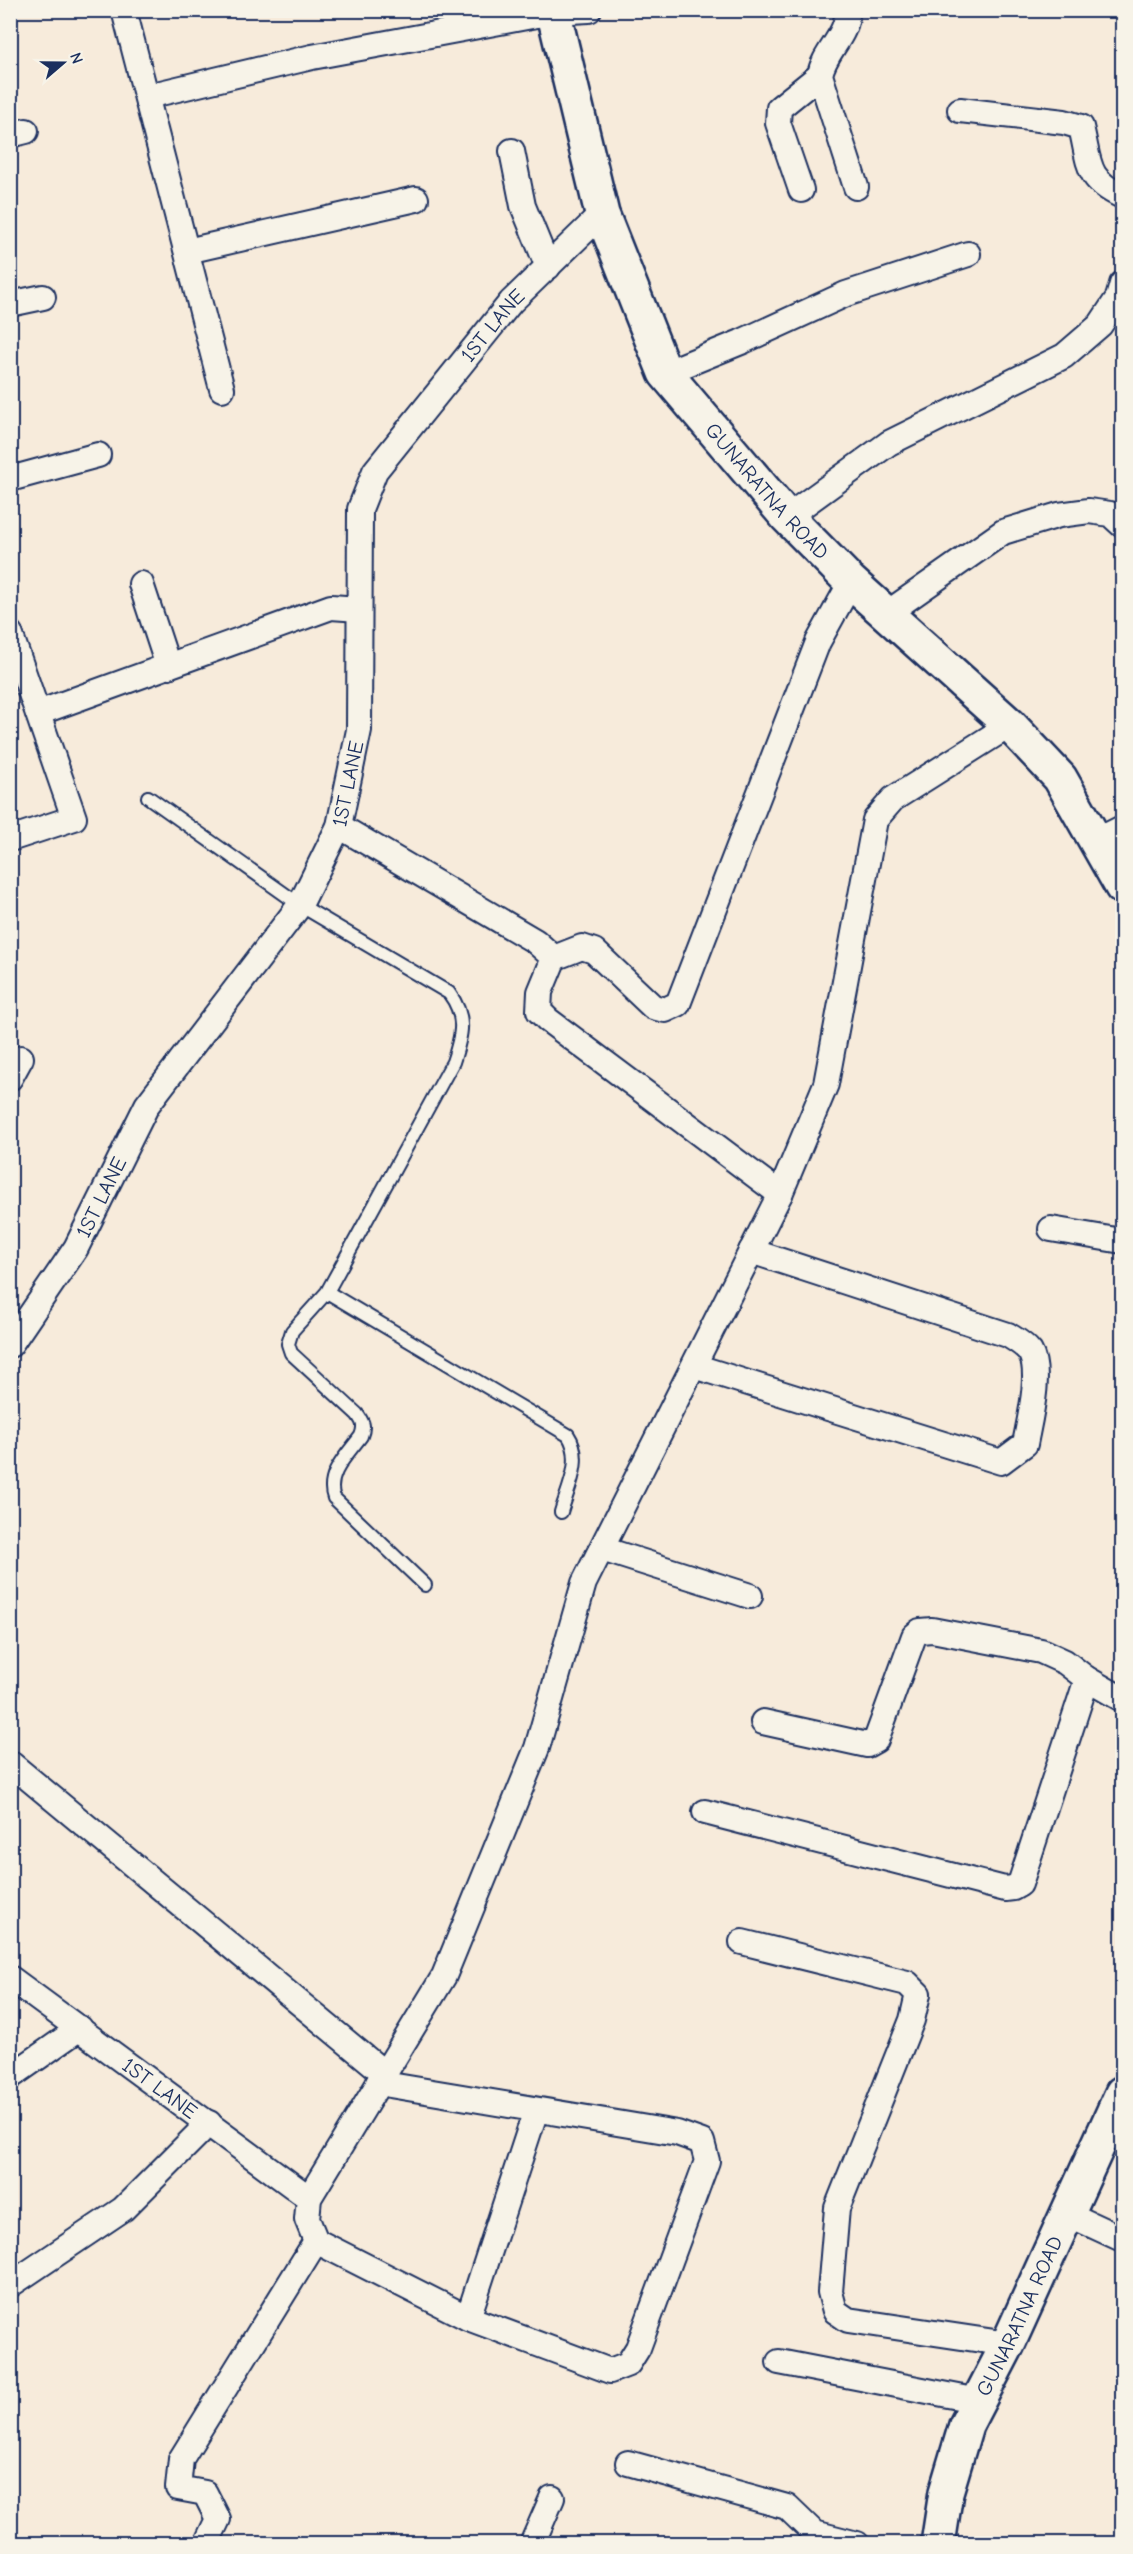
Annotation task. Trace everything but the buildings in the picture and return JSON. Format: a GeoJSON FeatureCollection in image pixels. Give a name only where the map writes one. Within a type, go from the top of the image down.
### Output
{"type":"FeatureCollection","features":[{"type":"Feature","properties":{"kind":"street"},"geometry":{"type":"LineString","coordinates":[[124,10],[222,389]]}},
{"type":"Feature","properties":{"kind":"street"},"geometry":{"type":"LineString","coordinates":[[148,96],[312,57],[553,11],[589,10]]}},
{"type":"Feature","properties":{"kind":"street"},"geometry":{"type":"LineString","coordinates":[[847,10],[845,28],[822,63],[820,75],[856,186]]}},
{"type":"Feature","properties":{"kind":"street","name":"GUNARATNA ROAD"},"geometry":{"type":"LineString","coordinates":[[553,11],[602,214],[665,373],[787,517],[851,582],[1010,725],[1060,778],[1109,834],[1122,887]]}},
{"type":"Feature","properties":{"kind":"street"},"geometry":{"type":"LineString","coordinates":[[801,190],[778,123],[779,108],[820,75]]}},
{"type":"Feature","properties":{"kind":"street"},"geometry":{"type":"LineString","coordinates":[[960,110],[1065,122],[1081,127],[1092,174],[1104,188],[1122,196]]}},
{"type":"Feature","properties":{"kind":"street"},"geometry":{"type":"LineString","coordinates":[[512,151],[523,206],[548,267]]}},
{"type":"Feature","properties":{"kind":"street"},"geometry":{"type":"LineString","coordinates":[[187,251],[416,199]]}},
{"type":"Feature","properties":{"kind":"street","name":"1ST LANE"},"geometry":{"type":"LineString","coordinates":[[11,1343],[76,1248],[147,1105],[300,905],[339,826],[358,730],[360,508],[375,471],[512,302],[602,214]]}},
{"type":"Feature","properties":{"kind":"street"},"geometry":{"type":"LineString","coordinates":[[665,373],[741,342],[846,294],[968,254]]}},
{"type":"Feature","properties":{"kind":"street"},"geometry":{"type":"LineString","coordinates":[[787,517],[889,443],[1064,356],[1100,325],[1118,298],[1122,284]]}},
{"type":"Feature","properties":{"kind":"street"},"geometry":{"type":"LineString","coordinates":[[10,304],[43,297]]}},
{"type":"Feature","properties":{"kind":"street"},"geometry":{"type":"LineString","coordinates":[[10,479],[98,455]]}},
{"type":"Feature","properties":{"kind":"street"},"geometry":{"type":"LineString","coordinates":[[886,614],[1003,532],[1059,514],[1089,511],[1110,514],[1122,525]]}},
{"type":"Feature","properties":{"kind":"street"},"geometry":{"type":"LineString","coordinates":[[780,1194],[557,1027],[539,1011],[540,992],[554,958],[582,947],[594,951],[653,1007],[665,1010],[678,1004],[818,642],[851,582]]}},
{"type":"Feature","properties":{"kind":"street"},"geometry":{"type":"LineString","coordinates":[[141,584],[168,666]]}},
{"type":"Feature","properties":{"kind":"street"},"geometry":{"type":"LineString","coordinates":[[38,713],[331,608],[359,609]]}},
{"type":"Feature","properties":{"kind":"street"},"geometry":{"type":"LineString","coordinates":[[10,633],[74,818],[10,839]]}},
{"type":"Feature","properties":{"kind":"street"},"geometry":{"type":"LineString","coordinates":[[10,1763],[381,2078],[536,2110],[677,2133],[702,2142],[707,2161],[638,2348],[628,2364],[610,2372],[468,2318],[316,2241],[307,2219],[309,2198],[381,2078],[444,1976],[537,1748],[584,1583],[780,1194],[826,1084],[875,820],[893,799],[1010,725]]}},
{"type":"Feature","properties":{"kind":"street"},"geometry":{"type":"LineString","coordinates":[[339,826],[535,941],[554,958]]}},
{"type":"Feature","properties":{"kind":"street"},"geometry":{"type":"LineString","coordinates":[[1051,1229],[1122,1241]]}},
{"type":"Feature","properties":{"kind":"street"},"geometry":{"type":"LineString","coordinates":[[694,1366],[1001,1462],[1024,1444],[1035,1390],[1031,1354],[1021,1342],[1008,1335],[751,1251]]}},
{"type":"Feature","properties":{"kind":"street"},"geometry":{"type":"LineString","coordinates":[[602,1549],[750,1596]]}},
{"type":"Feature","properties":{"kind":"street"},"geometry":{"type":"LineString","coordinates":[[763,1722],[867,1744],[876,1740],[914,1636],[920,1631],[932,1630],[1041,1651],[1065,1662],[1087,1679],[1122,1699]]}},
{"type":"Feature","properties":{"kind":"street"},"geometry":{"type":"LineString","coordinates":[[705,1812],[1005,1889],[1013,1888],[1020,1884],[1087,1679]]}},
{"type":"Feature","properties":{"kind":"street"},"geometry":{"type":"LineString","coordinates":[[742,1942],[907,1983],[918,1994],[912,2020],[837,2208],[830,2292],[835,2311],[848,2320],[1008,2344]]}},
{"type":"Feature","properties":{"kind":"street","name":"1ST LANE"},"geometry":{"type":"LineString","coordinates":[[10,1978],[309,2198]]}},
{"type":"Feature","properties":{"kind":"street"},"geometry":{"type":"LineString","coordinates":[[10,2077],[80,2028]]}},
{"type":"Feature","properties":{"kind":"street","name":"GUNARATNA ROAD"},"geometry":{"type":"LineString","coordinates":[[938,2544],[946,2492],[966,2425],[1008,2344],[1122,2093]]}},
{"type":"Feature","properties":{"kind":"street"},"geometry":{"type":"LineString","coordinates":[[468,2318],[536,2110]]}},
{"type":"Feature","properties":{"kind":"street"},"geometry":{"type":"LineString","coordinates":[[10,2285],[123,2209],[209,2123]]}},
{"type":"Feature","properties":{"kind":"street"},"geometry":{"type":"LineString","coordinates":[[1068,2214],[1122,2239]]}},
{"type":"Feature","properties":{"kind":"street"},"geometry":{"type":"LineString","coordinates":[[207,2544],[218,2519],[205,2493],[178,2488],[181,2459],[316,2241]]}},
{"type":"Feature","properties":{"kind":"street"},"geometry":{"type":"LineString","coordinates":[[778,2362],[978,2401]]}},
{"type":"Feature","properties":{"kind":"street"},"geometry":{"type":"LineString","coordinates":[[628,2463],[787,2507],[814,2533],[856,2544]]}},
{"type":"Feature","properties":{"kind":"street"},"geometry":{"type":"LineString","coordinates":[[532,2544],[552,2498]]}},
{"type":"Feature","properties":{"kind":"lane"},"geometry":{"type":"LineString","coordinates":[[148,797],[300,905],[449,993],[460,1015],[462,1034],[453,1062],[327,1292],[291,1331],[288,1344],[291,1353],[363,1422],[364,1429],[361,1436],[331,1478],[330,1488],[334,1498],[425,1585]]}},
{"type":"Feature","properties":{"kind":"lane"},"geometry":{"type":"LineString","coordinates":[[327,1292],[568,1435],[576,1453],[575,1466],[561,1512]]}}]}
